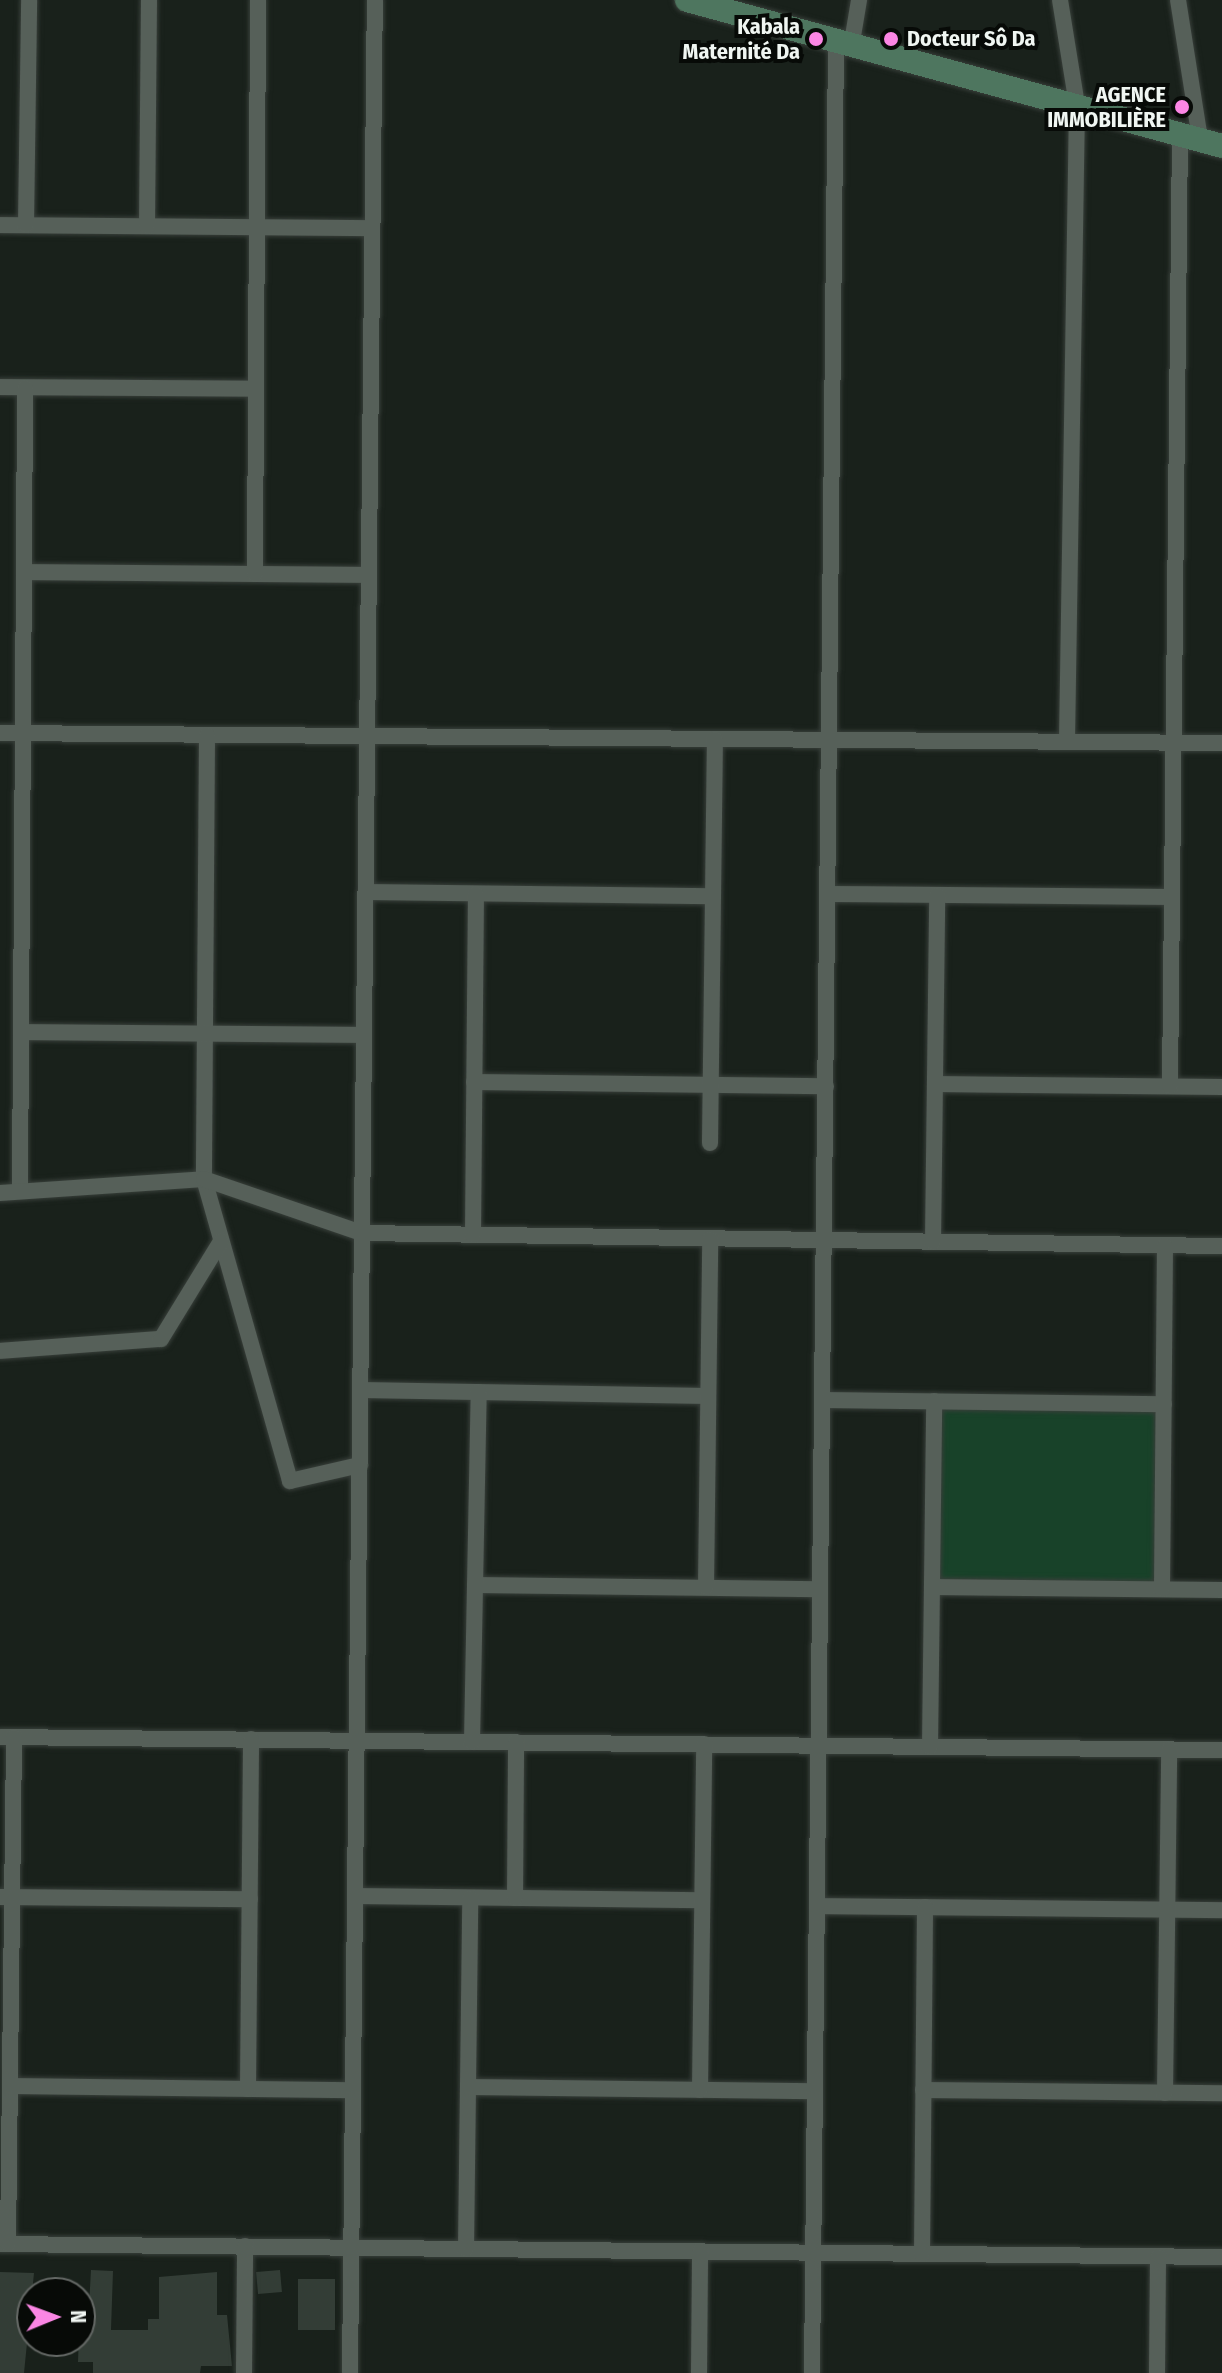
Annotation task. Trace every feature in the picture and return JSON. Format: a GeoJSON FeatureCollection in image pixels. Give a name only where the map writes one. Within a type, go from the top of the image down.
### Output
{"type":"FeatureCollection","features":[{"type":"Feature","properties":{"kind":"main road"},"geometry":{"type":"LineString","coordinates":[[687,0],[1200,139]]}},
{"type":"Feature","properties":{"kind":"street"},"geometry":{"type":"LineString","coordinates":[[26,225],[29,0]]}},
{"type":"Feature","properties":{"kind":"street"},"geometry":{"type":"LineString","coordinates":[[147,226],[149,0]]}},
{"type":"Feature","properties":{"kind":"street"},"geometry":{"type":"LineString","coordinates":[[255,574],[258,0]]}},
{"type":"Feature","properties":{"kind":"street"},"geometry":{"type":"LineString","coordinates":[[350,2373],[375,0]]}},
{"type":"Feature","properties":{"kind":"street"},"geometry":{"type":"LineString","coordinates":[[812,2373],[829,740],[844,41],[859,0]]}},
{"type":"Feature","properties":{"kind":"street"},"geometry":{"type":"LineString","coordinates":[[1060,0],[1077,105],[1067,742]]}},
{"type":"Feature","properties":{"kind":"street"},"geometry":{"type":"LineString","coordinates":[[1170,1086],[1173,743],[1200,139],[1178,0]]}},
{"type":"Feature","properties":{"kind":"street"},"geometry":{"type":"LineString","coordinates":[[0,225],[372,228]]}},
{"type":"Feature","properties":{"kind":"street"},"geometry":{"type":"LineString","coordinates":[[0,387],[256,389]]}},
{"type":"Feature","properties":{"kind":"street"},"geometry":{"type":"LineString","coordinates":[[20,1191],[25,388]]}},
{"type":"Feature","properties":{"kind":"street"},"geometry":{"type":"LineString","coordinates":[[24,572],[369,575]]}},
{"type":"Feature","properties":{"kind":"street"},"geometry":{"type":"LineString","coordinates":[[0,733],[1222,743]]}},
{"type":"Feature","properties":{"kind":"street"},"geometry":{"type":"LineString","coordinates":[[207,735],[204,1179],[290,1481],[360,1465]]}},
{"type":"Feature","properties":{"kind":"street"},"geometry":{"type":"LineString","coordinates":[[710,1143],[715,739]]}},
{"type":"Feature","properties":{"kind":"street"},"geometry":{"type":"LineString","coordinates":[[366,892],[713,896]]}},
{"type":"Feature","properties":{"kind":"street"},"geometry":{"type":"LineString","coordinates":[[473,1235],[476,894]]}},
{"type":"Feature","properties":{"kind":"street"},"geometry":{"type":"LineString","coordinates":[[828,894],[1172,897]]}},
{"type":"Feature","properties":{"kind":"street"},"geometry":{"type":"LineString","coordinates":[[933,1242],[937,895]]}},
{"type":"Feature","properties":{"kind":"street"},"geometry":{"type":"LineString","coordinates":[[21,1032],[364,1035]]}},
{"type":"Feature","properties":{"kind":"street"},"geometry":{"type":"LineString","coordinates":[[474,1082],[826,1086]]}},
{"type":"Feature","properties":{"kind":"street"},"geometry":{"type":"LineString","coordinates":[[935,1084],[1222,1087]]}},
{"type":"Feature","properties":{"kind":"street"},"geometry":{"type":"LineString","coordinates":[[0,1193],[204,1179],[362,1233],[1222,1246]]}},
{"type":"Feature","properties":{"kind":"street"},"geometry":{"type":"LineString","coordinates":[[706,1587],[710,1239]]}},
{"type":"Feature","properties":{"kind":"street"},"geometry":{"type":"LineString","coordinates":[[0,1351],[161,1339],[221,1241]]}},
{"type":"Feature","properties":{"kind":"street"},"geometry":{"type":"LineString","coordinates":[[1162,1589],[1165,1246]]}},
{"type":"Feature","properties":{"kind":"street"},"geometry":{"type":"LineString","coordinates":[[361,1390],[708,1396]]}},
{"type":"Feature","properties":{"kind":"street"},"geometry":{"type":"LineString","coordinates":[[472,1742],[479,1392]]}},
{"type":"Feature","properties":{"kind":"street"},"geometry":{"type":"LineString","coordinates":[[822,1400],[1164,1404]]}},
{"type":"Feature","properties":{"kind":"street"},"geometry":{"type":"LineString","coordinates":[[930,1747],[934,1401]]}},
{"type":"Feature","properties":{"kind":"street"},"geometry":{"type":"LineString","coordinates":[[475,1585],[820,1589]]}},
{"type":"Feature","properties":{"kind":"street"},"geometry":{"type":"LineString","coordinates":[[932,1587],[1222,1590]]}},
{"type":"Feature","properties":{"kind":"street"},"geometry":{"type":"LineString","coordinates":[[1222,1750],[7,1737],[10,2086],[4,2244],[1222,2257]]}},
{"type":"Feature","properties":{"kind":"street"},"geometry":{"type":"LineString","coordinates":[[248,2089],[251,1739]]}},
{"type":"Feature","properties":{"kind":"street"},"geometry":{"type":"LineString","coordinates":[[515,1898],[516,1742]]}},
{"type":"Feature","properties":{"kind":"street"},"geometry":{"type":"LineString","coordinates":[[700,2090],[704,1744]]}},
{"type":"Feature","properties":{"kind":"street"},"geometry":{"type":"LineString","coordinates":[[1165,2093],[1169,1749]]}},
{"type":"Feature","properties":{"kind":"street"},"geometry":{"type":"LineString","coordinates":[[355,1896],[702,1900]]}},
{"type":"Feature","properties":{"kind":"street"},"geometry":{"type":"LineString","coordinates":[[6,1897],[250,1899]]}},
{"type":"Feature","properties":{"kind":"street"},"geometry":{"type":"LineString","coordinates":[[466,2249],[470,1898]]}},
{"type":"Feature","properties":{"kind":"street"},"geometry":{"type":"LineString","coordinates":[[817,1906],[1222,1910]]}},
{"type":"Feature","properties":{"kind":"street"},"geometry":{"type":"LineString","coordinates":[[922,2254],[925,1907]]}},
{"type":"Feature","properties":{"kind":"street"},"geometry":{"type":"LineString","coordinates":[[10,2086],[353,2090]]}},
{"type":"Feature","properties":{"kind":"street"},"geometry":{"type":"LineString","coordinates":[[468,2087],[815,2091]]}},
{"type":"Feature","properties":{"kind":"street"},"geometry":{"type":"LineString","coordinates":[[923,2090],[1222,2093]]}},
{"type":"Feature","properties":{"kind":"street"},"geometry":{"type":"LineString","coordinates":[[244,2373],[245,2246]]}},
{"type":"Feature","properties":{"kind":"street"},"geometry":{"type":"LineString","coordinates":[[699,2373],[700,2251]]}},
{"type":"Feature","properties":{"kind":"street"},"geometry":{"type":"LineString","coordinates":[[1157,2373],[1158,2257]]}},
{"type":"Feature","properties":{"kind":"green space"},"geometry":{"type":"Polygon","coordinates":[[[936,1407],[1161,1411],[1158,1583],[933,1579],[936,1407]]]}},
{"type":"Feature","properties":{"kind":"building"},"geometry":{"type":"Polygon","coordinates":[[[91,2270],[113,2271],[111,2330],[148,2330],[148,2319],[159,2319],[159,2277],[217,2272],[217,2315],[227,2315],[232,2366],[201,2366],[200,2373],[93,2373],[93,2362],[78,2362],[78,2357],[96,2357],[96,2277],[91,2277],[91,2270]]]}},
{"type":"Feature","properties":{"kind":"building"},"geometry":{"type":"Polygon","coordinates":[[[280,2270],[282,2292],[258,2294],[256,2272],[280,2270]]]}},
{"type":"Feature","properties":{"kind":"building"},"geometry":{"type":"Polygon","coordinates":[[[0,2272],[34,2273],[34,2277],[16,2277],[16,2357],[26,2357],[24,2373],[0,2373],[0,2272]]]}},
{"type":"Feature","properties":{"kind":"building"},"geometry":{"type":"Polygon","coordinates":[[[298,2279],[335,2279],[335,2330],[298,2330],[298,2279]]]}},
{"type":"Feature","properties":{"kind":"place","name":"Kabala Maternité Da"},"geometry":{"type":"Point","coordinates":[816,39]}},
{"type":"Feature","properties":{"kind":"place","name":"Docteur Sô Da"},"geometry":{"type":"Point","coordinates":[891,39]}},
{"type":"Feature","properties":{"kind":"place","name":"AGENCE IMMOBILIÈRE"},"geometry":{"type":"Point","coordinates":[1182,107]}}]}
